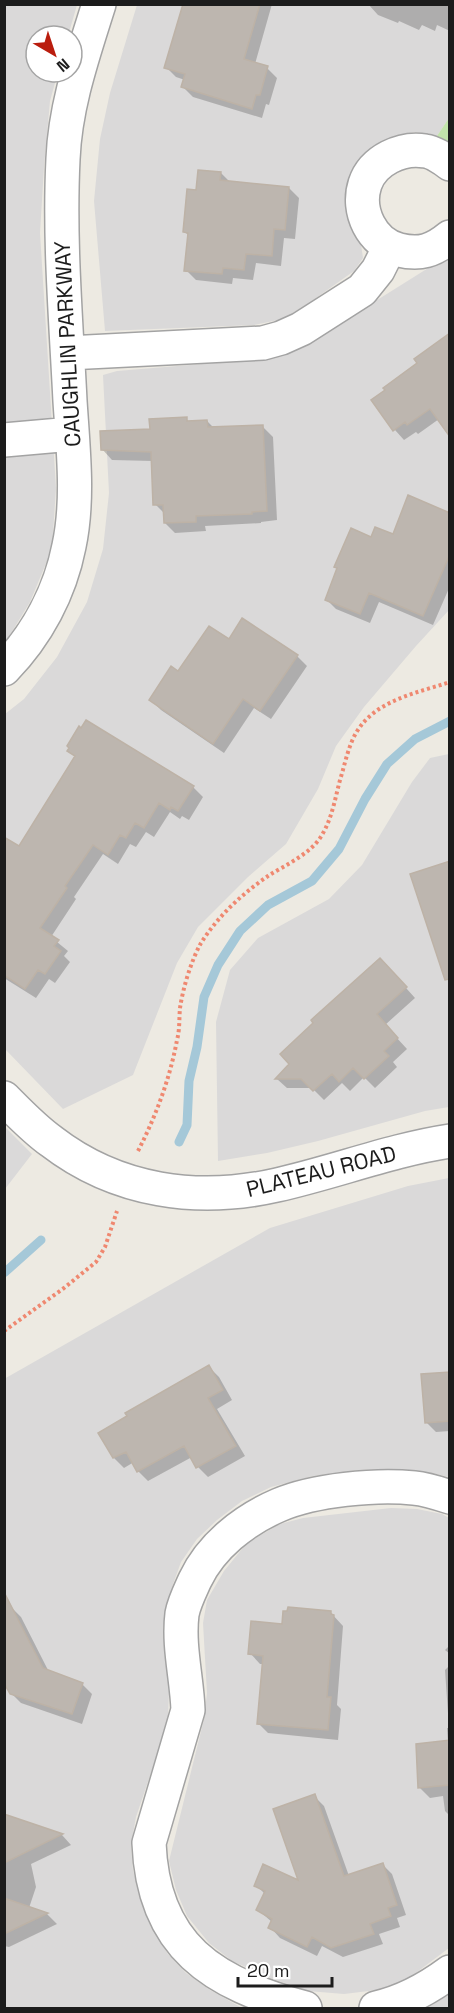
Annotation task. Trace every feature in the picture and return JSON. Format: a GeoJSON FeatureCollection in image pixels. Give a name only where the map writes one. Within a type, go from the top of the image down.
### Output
{"type":"FeatureCollection","features":[{"type":"Feature","properties":{"kind":"street","name":"CAUGHLIN PARKWAY"},"geometry":{"type":"LineString","coordinates":[[4,669],[20,653],[42,618],[60,582],[70,544],[74,504],[62,257],[63,157],[68,112],[99,4]]}},
{"type":"Feature","properties":{"kind":"street"},"geometry":{"type":"LineString","coordinates":[[450,164],[427,151],[402,151],[380,163],[365,183],[362,208],[371,231],[389,248],[414,254],[438,247],[450,237]]}},
{"type":"Feature","properties":{"kind":"street"},"geometry":{"type":"LineString","coordinates":[[68,353],[263,343],[281,338],[301,329],[362,290],[378,270],[389,248]]}},
{"type":"Feature","properties":{"kind":"street"},"geometry":{"type":"LineString","coordinates":[[4,440],[72,434]]}},
{"type":"Feature","properties":{"kind":"street","name":"PLATEAU ROAD"},"geometry":{"type":"LineString","coordinates":[[4,1098],[52,1142],[83,1162],[126,1181],[164,1191],[194,1194],[230,1193],[277,1185],[387,1155],[450,1141]]}},
{"type":"Feature","properties":{"kind":"street"},"geometry":{"type":"LineString","coordinates":[[305,2008],[247,1990],[215,1973],[196,1958],[178,1939],[156,1892],[150,1865],[149,1842],[188,1710],[182,1614],[201,1567],[215,1550],[254,1518],[280,1504],[344,1490],[386,1487],[415,1488],[450,1497]]}},
{"type":"Feature","properties":{"kind":"street"},"geometry":{"type":"LineString","coordinates":[[375,2008],[394,2004],[419,1993],[450,1972]]}},
{"type":"Feature","properties":{"kind":"path"},"geometry":{"type":"LineString","coordinates":[[136,1156],[147,1134],[169,1071],[178,1037],[180,1005],[190,970],[201,945],[222,915],[242,896],[304,853],[320,838],[330,820],[350,747],[357,732],[371,714],[385,704],[450,682]]}},
{"type":"Feature","properties":{"kind":"path"},"geometry":{"type":"LineString","coordinates":[[4,1331],[96,1262],[113,1227],[119,1205]]}},
{"type":"Feature","properties":{"kind":"shaded area"},"geometry":{"type":"Polygon","coordinates":[[[5,5],[77,5],[71,24],[24,24],[24,84],[55,84],[50,101],[40,233],[56,488],[52,549],[30,602],[5,643],[5,5]]]}},
{"type":"Feature","properties":{"kind":"shaded area"},"geometry":{"type":"Polygon","coordinates":[[[137,5],[449,5],[449,118],[437,136],[414,132],[394,137],[371,151],[360,238],[363,258],[354,271],[283,319],[254,325],[105,331],[94,201],[100,139],[110,93],[137,5]]]}},
{"type":"Feature","properties":{"kind":"shaded area"},"geometry":{"type":"Polygon","coordinates":[[[449,255],[449,610],[364,707],[336,746],[318,789],[286,844],[248,877],[198,927],[177,963],[133,1075],[63,1109],[5,1049],[5,714],[24,699],[57,657],[87,602],[103,549],[109,493],[103,375],[117,371],[273,358],[299,349],[449,255]]]}},
{"type":"Feature","properties":{"kind":"shaded area"},"geometry":{"type":"Polygon","coordinates":[[[449,754],[449,1107],[425,1111],[267,1153],[218,1161],[216,1022],[230,970],[258,938],[329,899],[362,865],[412,782],[430,758],[449,754]]]}},
{"type":"Feature","properties":{"kind":"shaded area"},"geometry":{"type":"Polygon","coordinates":[[[5,1127],[32,1154],[4,1189],[5,1127]]]}},
{"type":"Feature","properties":{"kind":"shaded area"},"geometry":{"type":"Polygon","coordinates":[[[449,1178],[449,1477],[397,1469],[358,1470],[313,1476],[271,1487],[242,1501],[197,1539],[181,1562],[172,1587],[163,1629],[169,1692],[168,1716],[136,1817],[131,1845],[133,1870],[151,1927],[168,1954],[186,1973],[242,2008],[5,2008],[4,1379],[270,1228],[408,1186],[449,1178]]]}},
{"type":"Feature","properties":{"kind":"shaded area"},"geometry":{"type":"Polygon","coordinates":[[[391,1508],[417,1509],[442,1514],[449,1518],[449,1948],[405,1981],[377,1990],[344,1994],[308,1991],[232,1961],[209,1943],[187,1916],[176,1890],[169,1861],[204,1719],[207,1693],[203,1623],[207,1600],[224,1571],[247,1543],[280,1524],[303,1518],[391,1508]]]}},
{"type":"Feature","properties":{"kind":"shaded area"},"geometry":{"type":"Polygon","coordinates":[[[449,1993],[449,2008],[427,2008],[440,2000],[449,1993]]]}},
{"type":"Feature","properties":{"kind":"green space"},"geometry":{"type":"Polygon","coordinates":[[[449,118],[449,144],[437,136],[449,118]]]}},
{"type":"Feature","properties":{"kind":"building"},"geometry":{"type":"Polygon","coordinates":[[[183,4],[260,4],[244,59],[268,66],[260,95],[256,95],[252,109],[181,87],[185,74],[164,68],[183,4]]]}},
{"type":"Feature","properties":{"kind":"building"},"geometry":{"type":"Polygon","coordinates":[[[198,170],[221,172],[220,180],[289,187],[285,230],[274,229],[272,256],[246,254],[244,270],[223,268],[222,274],[184,271],[188,233],[183,232],[187,189],[196,190],[198,170]]]}},
{"type":"Feature","properties":{"kind":"building"},"geometry":{"type":"Polygon","coordinates":[[[450,333],[450,437],[430,409],[407,425],[405,422],[393,431],[371,400],[385,390],[383,388],[417,363],[414,359],[450,333]]]}},
{"type":"Feature","properties":{"kind":"building"},"geometry":{"type":"Polygon","coordinates":[[[187,417],[187,421],[207,420],[208,427],[263,425],[267,511],[252,512],[252,514],[196,516],[196,522],[164,523],[163,505],[153,505],[151,452],[101,450],[100,431],[150,429],[149,419],[187,417]]]}},
{"type":"Feature","properties":{"kind":"building"},"geometry":{"type":"Polygon","coordinates":[[[408,495],[450,513],[450,554],[423,616],[369,593],[360,614],[325,600],[337,568],[334,567],[351,528],[371,537],[375,527],[393,534],[408,495]]]}},
{"type":"Feature","properties":{"kind":"building"},"geometry":{"type":"Polygon","coordinates":[[[242,618],[298,655],[260,711],[243,699],[213,744],[149,700],[171,666],[178,671],[209,626],[229,639],[242,618]]]}},
{"type":"Feature","properties":{"kind":"building"},"geometry":{"type":"Polygon","coordinates":[[[86,720],[194,786],[178,811],[171,807],[170,810],[159,803],[144,828],[135,823],[126,838],[120,835],[108,855],[93,845],[40,928],[59,940],[54,946],[61,951],[45,974],[38,970],[25,989],[4,975],[4,837],[19,846],[75,756],[67,751],[69,748],[67,746],[79,726],[81,728],[86,720]]]}},
{"type":"Feature","properties":{"kind":"building"},"geometry":{"type":"Polygon","coordinates":[[[450,861],[450,979],[445,980],[410,874],[450,861]]]}},
{"type":"Feature","properties":{"kind":"building"},"geometry":{"type":"Polygon","coordinates":[[[380,958],[407,987],[377,1014],[398,1038],[384,1051],[389,1056],[364,1079],[353,1068],[339,1082],[332,1074],[313,1091],[301,1079],[275,1079],[289,1064],[280,1054],[313,1023],[311,1020],[380,958]]]}},
{"type":"Feature","properties":{"kind":"building"},"geometry":{"type":"Polygon","coordinates":[[[209,1365],[223,1390],[208,1398],[236,1446],[196,1468],[184,1446],[137,1472],[126,1452],[113,1458],[98,1433],[127,1416],[125,1413],[209,1365]]]}},
{"type":"Feature","properties":{"kind":"building"},"geometry":{"type":"Polygon","coordinates":[[[450,1372],[450,1421],[425,1423],[421,1374],[450,1372]]]}},
{"type":"Feature","properties":{"kind":"building"},"geometry":{"type":"Polygon","coordinates":[[[4,1592],[43,1668],[83,1683],[72,1714],[10,1694],[4,1683],[4,1592]]]}},
{"type":"Feature","properties":{"kind":"building"},"geometry":{"type":"Polygon","coordinates":[[[288,1607],[331,1611],[334,1615],[327,1697],[331,1697],[328,1730],[257,1724],[263,1656],[248,1654],[251,1621],[282,1624],[283,1611],[287,1611],[288,1607]]]}},
{"type":"Feature","properties":{"kind":"building"},"geometry":{"type":"Polygon","coordinates":[[[450,1740],[450,1785],[418,1788],[416,1744],[450,1740]]]}},
{"type":"Feature","properties":{"kind":"building"},"geometry":{"type":"Polygon","coordinates":[[[315,1794],[344,1876],[383,1863],[397,1905],[388,1908],[391,1916],[370,1924],[374,1934],[331,1948],[312,1937],[307,1947],[268,1928],[272,1919],[256,1910],[265,1891],[254,1886],[263,1864],[298,1880],[273,1809],[315,1794]]]}},
{"type":"Feature","properties":{"kind":"building"},"geometry":{"type":"Polygon","coordinates":[[[4,1814],[63,1834],[4,1863],[4,1814]]]}},
{"type":"Feature","properties":{"kind":"building"},"geometry":{"type":"Polygon","coordinates":[[[4,1898],[48,1913],[4,1934],[4,1898]]]}},
{"type":"Feature","properties":{"kind":"waterway"},"geometry":{"type":"LineString","coordinates":[[179,1142],[187,1125],[189,1081],[197,1047],[204,997],[218,965],[240,931],[268,905],[312,881],[339,849],[365,799],[387,764],[415,739],[450,721]]}},
{"type":"Feature","properties":{"kind":"waterway"},"geometry":{"type":"LineString","coordinates":[[4,1273],[41,1240]]}}]}
